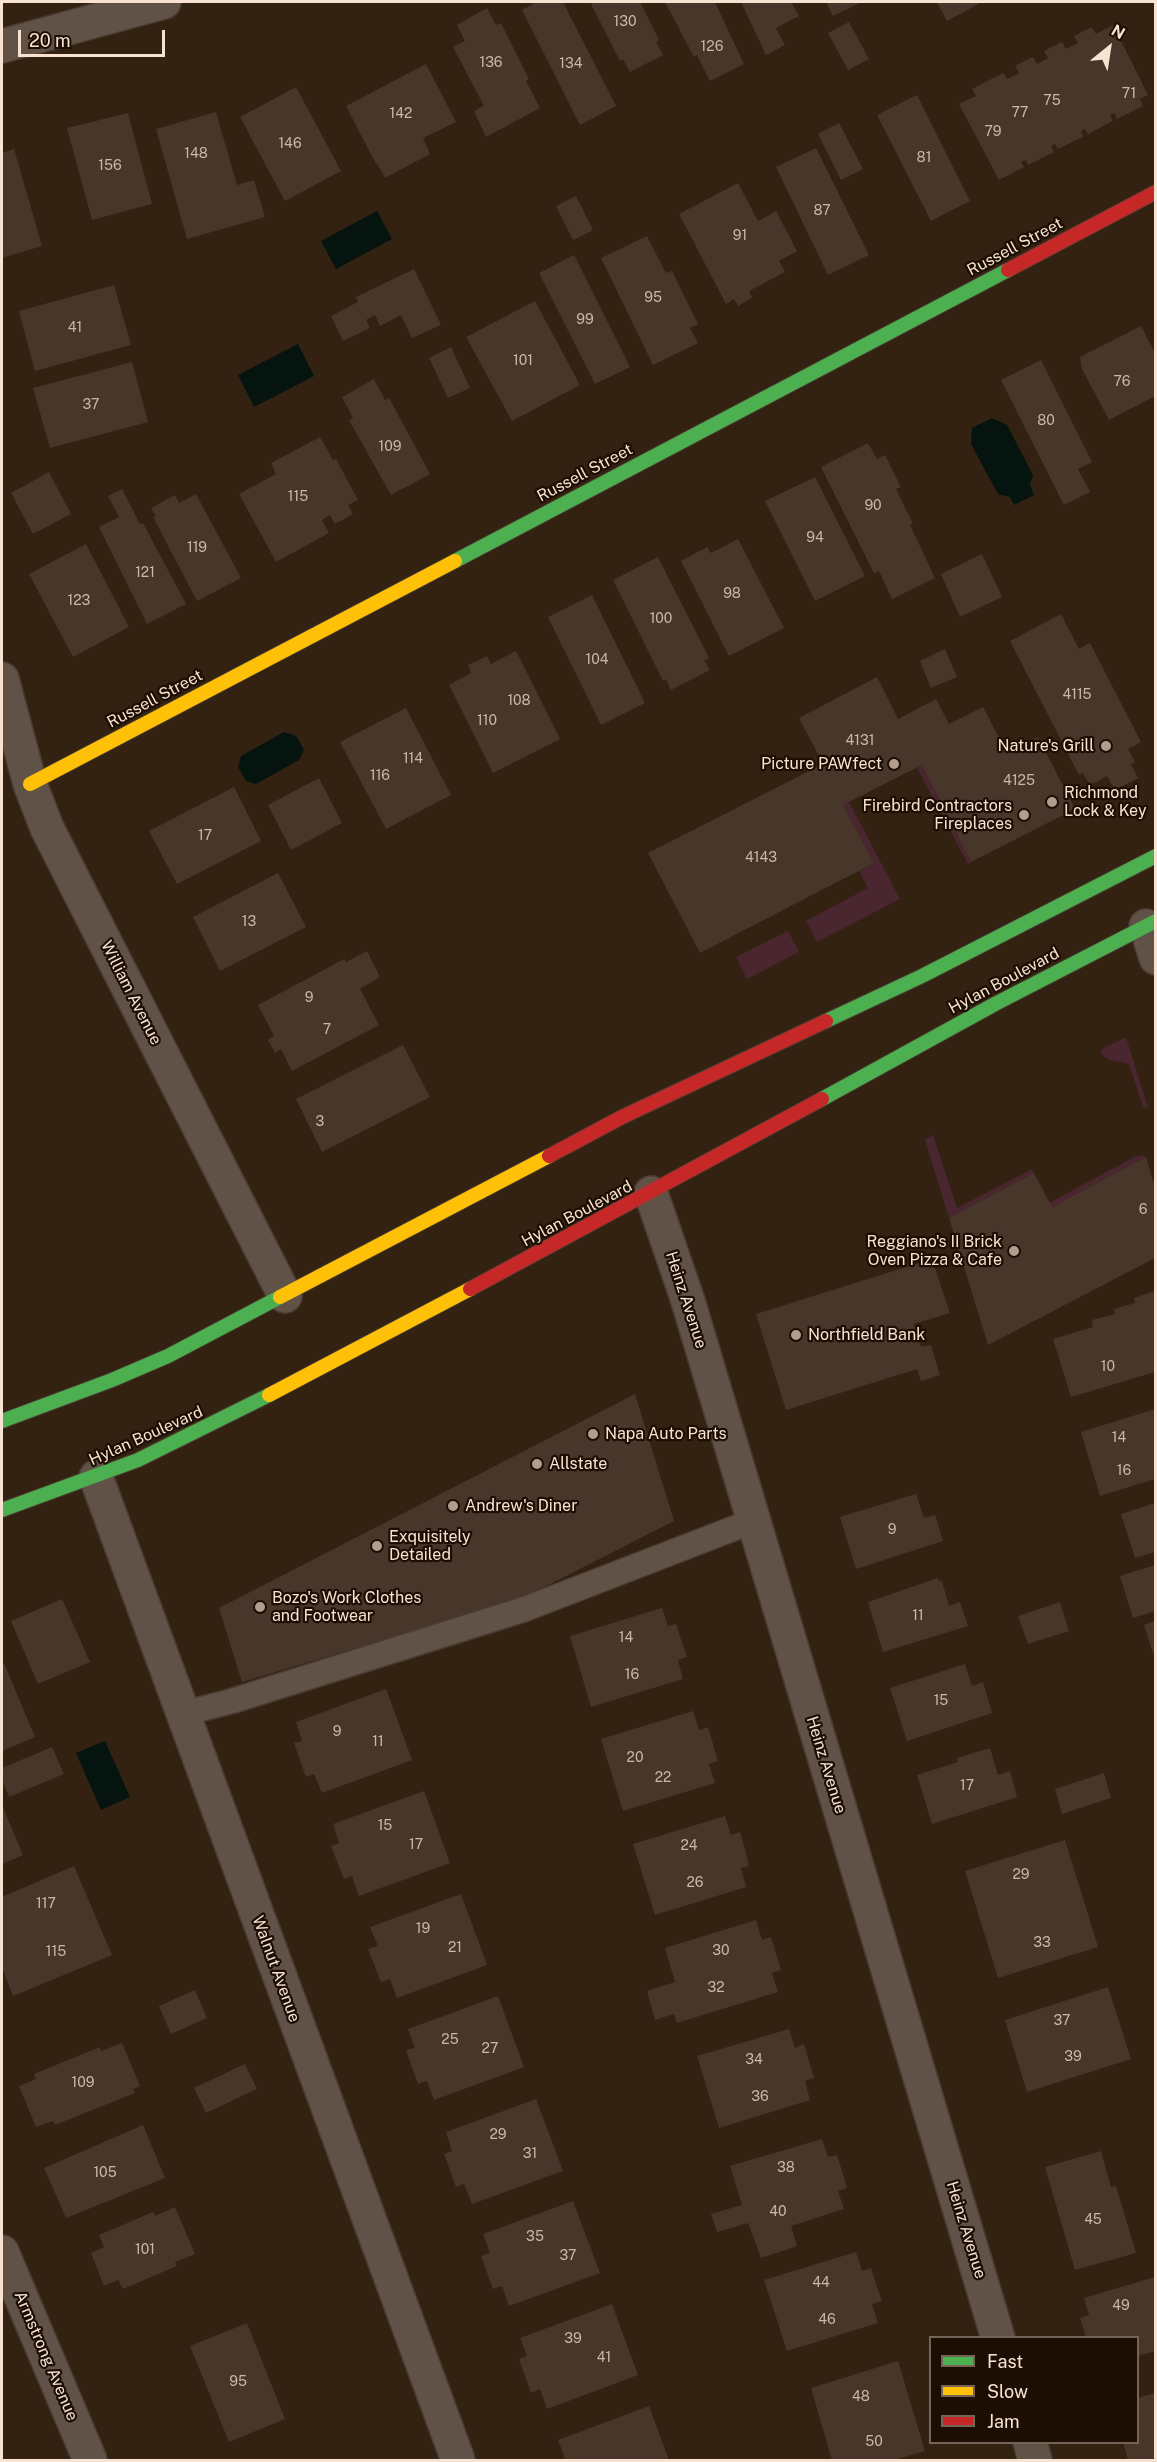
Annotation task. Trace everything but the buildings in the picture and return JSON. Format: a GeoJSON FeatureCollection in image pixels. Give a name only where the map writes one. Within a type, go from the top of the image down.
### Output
{"type":"FeatureCollection","features":[{"type":"Feature","properties":{"kind":"main road","name":"Russell Street"},"geometry":{"type":"LineString","coordinates":[[30,783],[1155,192]]}},
{"type":"Feature","properties":{"kind":"main road"},"geometry":{"type":"LineString","coordinates":[[2,1421],[112,1380],[168,1356],[622,1117],[922,976],[1155,856]]}},
{"type":"Feature","properties":{"kind":"main road","name":"Hylan Boulevard"},"geometry":{"type":"LineString","coordinates":[[2,1510],[96,1477],[235,1413],[651,1193],[836,1090],[1151,923]]}},
{"type":"Feature","properties":{"kind":"street"},"geometry":{"type":"LineString","coordinates":[[2,46],[164,2]]}},
{"type":"Feature","properties":{"kind":"street","name":"William Avenue"},"geometry":{"type":"LineString","coordinates":[[2,679],[30,783],[47,828],[285,1296]]}},
{"type":"Feature","properties":{"kind":"street"},"geometry":{"type":"LineString","coordinates":[[1151,923],[1155,958]]}},
{"type":"Feature","properties":{"kind":"street","name":"Heinz Avenue"},"geometry":{"type":"LineString","coordinates":[[651,1193],[688,1301],[998,2336]]}},
{"type":"Feature","properties":{"kind":"street","name":"Walnut Avenue"},"geometry":{"type":"LineString","coordinates":[[96,1477],[458,2460]]}},
{"type":"Feature","properties":{"kind":"street","name":"Armstrong Avenue"},"geometry":{"type":"LineString","coordinates":[[2,2252],[90,2460]]}},
{"type":"Feature","properties":{"kind":"street"},"geometry":{"type":"LineString","coordinates":[[1031,2444],[1035,2460]]}},
{"type":"Feature","properties":{"kind":"lane"},"geometry":{"type":"LineString","coordinates":[[182,1714],[232,1701],[525,1609],[753,1521]]}},
{"type":"Feature","properties":{"kind":"shaded area"},"geometry":{"type":"Polygon","coordinates":[[[377,211],[392,239],[336,269],[321,241],[377,211]]]}},
{"type":"Feature","properties":{"kind":"shaded area"},"geometry":{"type":"Polygon","coordinates":[[[298,344],[314,376],[254,407],[238,375],[298,344]]]}},
{"type":"Feature","properties":{"kind":"shaded area"},"geometry":{"type":"Polygon","coordinates":[[[992,418],[1007,425],[1033,475],[1030,485],[1034,495],[1014,505],[1010,497],[998,494],[971,444],[972,428],[992,418]]]}},
{"type":"Feature","properties":{"kind":"shaded area"},"geometry":{"type":"Polygon","coordinates":[[[284,732],[296,736],[304,750],[299,760],[256,784],[246,781],[238,767],[241,756],[284,732]]]}},
{"type":"Feature","properties":{"kind":"shaded area"},"geometry":{"type":"Polygon","coordinates":[[[922,765],[971,862],[968,864],[917,768],[922,765]]]}},
{"type":"Feature","properties":{"kind":"shaded area"},"geometry":{"type":"Polygon","coordinates":[[[849,802],[900,899],[817,942],[806,921],[868,888],[859,871],[874,863],[843,805],[849,802]]]}},
{"type":"Feature","properties":{"kind":"shaded area"},"geometry":{"type":"Polygon","coordinates":[[[788,931],[799,952],[747,979],[736,957],[788,931]]]}},
{"type":"Feature","properties":{"kind":"shaded area"},"geometry":{"type":"Polygon","coordinates":[[[1126,1037],[1148,1108],[1143,1107],[1129,1064],[1110,1060],[1103,1056],[1100,1050],[1126,1037]]]}},
{"type":"Feature","properties":{"kind":"shaded area"},"geometry":{"type":"Polygon","coordinates":[[[933,1135],[957,1208],[1032,1169],[1034,1173],[949,1218],[925,1140],[933,1135]]]}},
{"type":"Feature","properties":{"kind":"shaded area"},"geometry":{"type":"Polygon","coordinates":[[[1136,1156],[1146,1157],[1052,1207],[1049,1203],[1136,1156]]]}},
{"type":"Feature","properties":{"kind":"shaded area"},"geometry":{"type":"Polygon","coordinates":[[[105,1741],[130,1797],[101,1810],[76,1753],[105,1741]]]}},
{"type":"Feature","properties":{"kind":"traffic: fast"},"geometry":{"type":"LineString","coordinates":[[455,561],[1008,270]]}},
{"type":"Feature","properties":{"kind":"traffic: fast"},"geometry":{"type":"LineString","coordinates":[[826,1021],[922,976],[1156,856]]}},
{"type":"Feature","properties":{"kind":"traffic: fast"},"geometry":{"type":"LineString","coordinates":[[822,1099],[995,1004],[1156,921]]}},
{"type":"Feature","properties":{"kind":"traffic: fast"},"geometry":{"type":"LineString","coordinates":[[2,1421],[112,1380],[168,1356],[280,1297]]}},
{"type":"Feature","properties":{"kind":"traffic: fast"},"geometry":{"type":"LineString","coordinates":[[2,1510],[138,1460],[269,1395]]}},
{"type":"Feature","properties":{"kind":"traffic: slow"},"geometry":{"type":"LineString","coordinates":[[30,784],[455,561]]}},
{"type":"Feature","properties":{"kind":"traffic: slow"},"geometry":{"type":"LineString","coordinates":[[280,1297],[549,1156]]}},
{"type":"Feature","properties":{"kind":"traffic: slow"},"geometry":{"type":"LineString","coordinates":[[269,1395],[470,1289]]}},
{"type":"Feature","properties":{"kind":"traffic: jam"},"geometry":{"type":"LineString","coordinates":[[1008,270],[1156,192]]}},
{"type":"Feature","properties":{"kind":"traffic: jam"},"geometry":{"type":"LineString","coordinates":[[549,1156],[622,1117],[826,1021]]}},
{"type":"Feature","properties":{"kind":"traffic: jam"},"geometry":{"type":"LineString","coordinates":[[470,1289],[822,1099]]}},
{"type":"Feature","properties":{"kind":"place","name":"Nature's Grill"},"geometry":{"type":"Point","coordinates":[1106,746]}},
{"type":"Feature","properties":{"kind":"place","name":"Picture PAWfect"},"geometry":{"type":"Point","coordinates":[894,764]}},
{"type":"Feature","properties":{"kind":"place","name":"Richmond Lock & Key"},"geometry":{"type":"Point","coordinates":[1052,802]}},
{"type":"Feature","properties":{"kind":"place","name":"Firebird Contractors Fireplaces"},"geometry":{"type":"Point","coordinates":[1024,815]}},
{"type":"Feature","properties":{"kind":"place","name":"Reggiano's II Brick Oven Pizza & Cafe"},"geometry":{"type":"Point","coordinates":[1014,1251]}},
{"type":"Feature","properties":{"kind":"place","name":"Northfield Bank"},"geometry":{"type":"Point","coordinates":[796,1335]}},
{"type":"Feature","properties":{"kind":"place","name":"Napa Auto Parts"},"geometry":{"type":"Point","coordinates":[593,1434]}},
{"type":"Feature","properties":{"kind":"place","name":"Allstate"},"geometry":{"type":"Point","coordinates":[537,1464]}},
{"type":"Feature","properties":{"kind":"place","name":"Andrew's Diner"},"geometry":{"type":"Point","coordinates":[453,1506]}},
{"type":"Feature","properties":{"kind":"place","name":"Exquisitely Detailed"},"geometry":{"type":"Point","coordinates":[377,1546]}},
{"type":"Feature","properties":{"kind":"place","name":"Bozo's Work Clothes and Footwear"},"geometry":{"type":"Point","coordinates":[260,1607]}}]}
